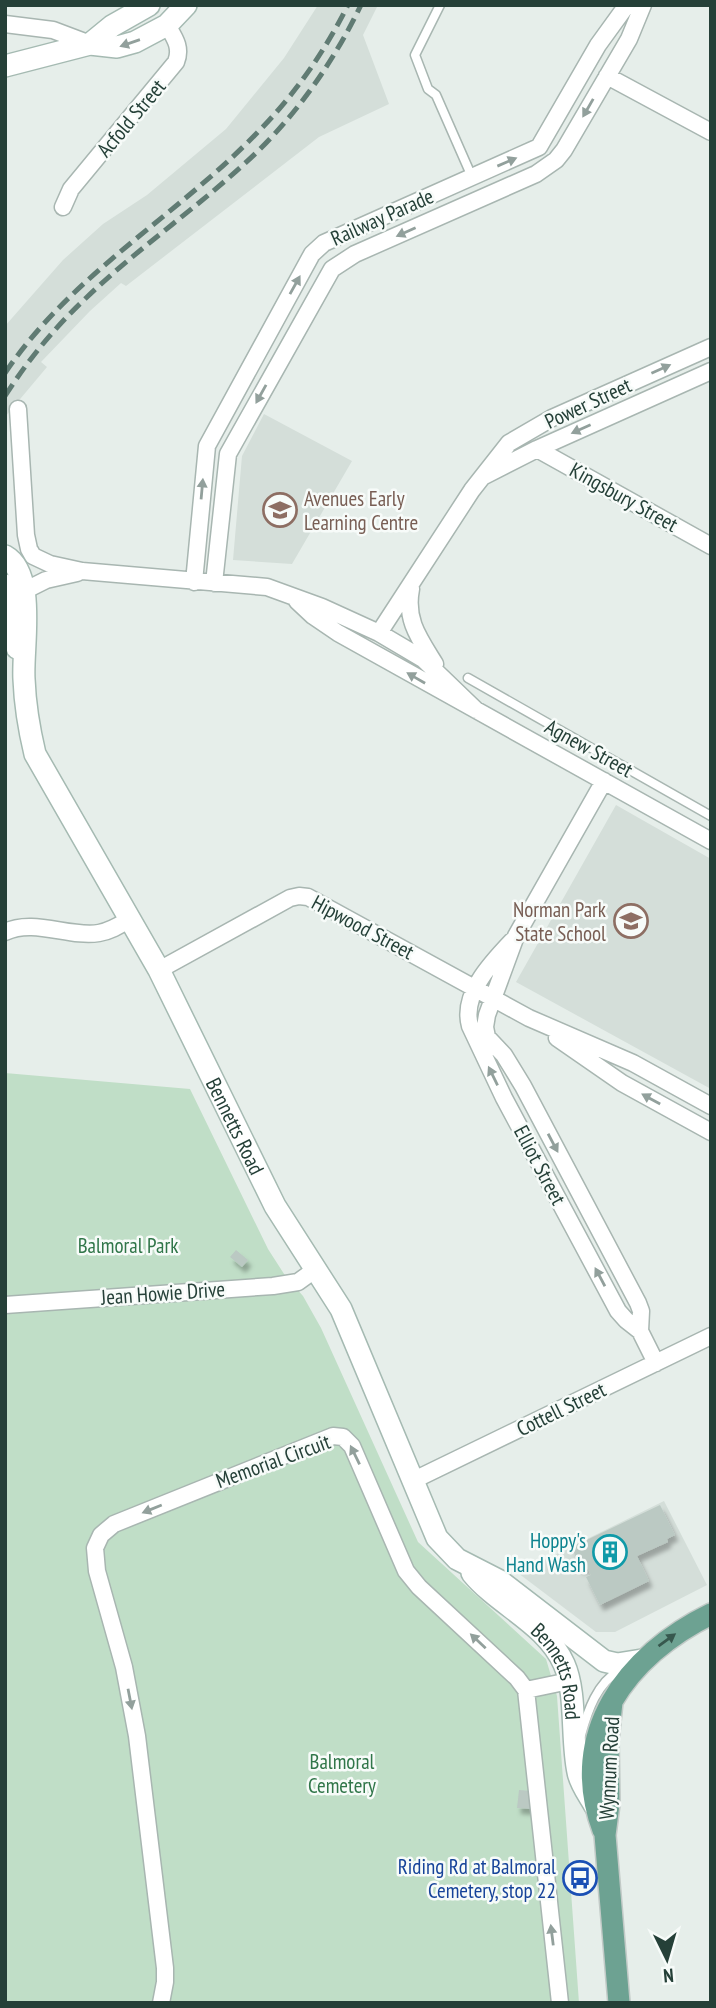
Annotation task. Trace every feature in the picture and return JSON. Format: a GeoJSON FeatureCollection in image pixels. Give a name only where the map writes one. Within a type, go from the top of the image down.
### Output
{"type":"FeatureCollection","features":[{"type":"Feature","properties":{"kind":"main road"},"geometry":{"type":"LineString","coordinates":[[90,44],[112,26],[149,5]]}},
{"type":"Feature","properties":{"kind":"main road"},"geometry":{"type":"LineString","coordinates":[[5,66],[90,44],[117,47],[144,38],[167,24],[186,5]]}},
{"type":"Feature","properties":{"kind":"main road","name":"Bennetts Road"},"geometry":{"type":"LineString","coordinates":[[5,556],[16,567],[14,588],[28,726],[36,754],[159,970],[275,1206],[341,1309],[437,1538],[444,1548],[467,1566],[489,1592],[550,1642],[563,1662],[569,1681],[580,1780],[595,1805]]}},
{"type":"Feature","properties":{"kind":"main road","name":"Bennetts Road"},"geometry":{"type":"LineString","coordinates":[[467,1566],[500,1581],[607,1668]]}},
{"type":"Feature","properties":{"kind":"main road","name":"Wynnum Road"},"geometry":{"type":"LineString","coordinates":[[619,2003],[605,1835],[592,1792],[594,1756],[600,1731],[612,1702],[642,1660],[674,1634],[711,1614]]}},
{"type":"Feature","properties":{"kind":"main road"},"geometry":{"type":"LineString","coordinates":[[612,1702],[607,1668],[642,1660]]}},
{"type":"Feature","properties":{"kind":"main road","name":"Wynnum Road"},"geometry":{"type":"LineString","coordinates":[[605,1835],[610,1804],[608,1740],[612,1702]]}},
{"type":"Feature","properties":{"kind":"street","name":"Railway Parade"},"geometry":{"type":"LineString","coordinates":[[194,582],[204,462],[209,440],[312,254],[324,243],[530,152],[542,144],[598,45],[627,5]]}},
{"type":"Feature","properties":{"kind":"street","name":"Railway Parade"},"geometry":{"type":"LineString","coordinates":[[214,583],[228,454],[332,269],[355,254],[546,169],[564,150],[629,39],[643,5]]}},
{"type":"Feature","properties":{"kind":"street"},"geometry":{"type":"LineString","coordinates":[[5,24],[53,30],[90,44]]}},
{"type":"Feature","properties":{"kind":"street","name":"Acfold Street"},"geometry":{"type":"LineString","coordinates":[[62,207],[71,189],[176,62],[179,52],[177,43],[167,24]]}},
{"type":"Feature","properties":{"kind":"street"},"geometry":{"type":"LineString","coordinates":[[607,76],[711,132]]}},
{"type":"Feature","properties":{"kind":"street","name":"Power Street"},"geometry":{"type":"LineString","coordinates":[[379,633],[480,478],[517,437],[552,418],[711,348]]}},
{"type":"Feature","properties":{"kind":"street","name":"Power Street"},"geometry":{"type":"LineString","coordinates":[[480,478],[537,449],[711,371]]}},
{"type":"Feature","properties":{"kind":"street","name":"Agnew Street"},"geometry":{"type":"LineString","coordinates":[[18,409],[25,532],[33,556],[47,564],[82,571],[270,588],[379,633],[423,659],[476,710]]}},
{"type":"Feature","properties":{"kind":"street","name":"Kingsbury Street"},"geometry":{"type":"LineString","coordinates":[[537,449],[711,546]]}},
{"type":"Feature","properties":{"kind":"street"},"geometry":{"type":"LineString","coordinates":[[199,529],[219,531]]}},
{"type":"Feature","properties":{"kind":"street","name":"Agnew Street"},"geometry":{"type":"LineString","coordinates":[[14,588],[82,571]]}},
{"type":"Feature","properties":{"kind":"street"},"geometry":{"type":"LineString","coordinates":[[411,586],[408,606],[411,619],[443,679]]}},
{"type":"Feature","properties":{"kind":"street","name":"Agnew Street"},"geometry":{"type":"LineString","coordinates":[[293,597],[326,626],[711,841]]}},
{"type":"Feature","properties":{"kind":"street"},"geometry":{"type":"LineString","coordinates":[[476,989],[491,964],[516,936],[604,781]]}},
{"type":"Feature","properties":{"kind":"street","name":"Hipwood Street"},"geometry":{"type":"LineString","coordinates":[[159,970],[246,921],[299,896],[315,900],[529,1018],[613,1077],[711,1132]]}},
{"type":"Feature","properties":{"kind":"street"},"geometry":{"type":"LineString","coordinates":[[5,932],[13,928],[27,927],[98,933],[116,928],[130,919]]}},
{"type":"Feature","properties":{"kind":"street","name":"Elliot Street"},"geometry":{"type":"LineString","coordinates":[[516,936],[504,973],[492,997],[485,1024],[487,1037],[504,1055],[523,1086],[638,1303],[641,1315],[640,1331]]}},
{"type":"Feature","properties":{"kind":"street","name":"Elliot Street"},"geometry":{"type":"LineString","coordinates":[[476,989],[468,1004],[468,1017],[483,1055],[618,1311],[640,1331],[656,1363]]}},
{"type":"Feature","properties":{"kind":"street","name":"Hipwood Street"},"geometry":{"type":"LineString","coordinates":[[529,1018],[625,1059],[711,1107]]}},
{"type":"Feature","properties":{"kind":"street","name":"Jean Howie Drive"},"geometry":{"type":"LineString","coordinates":[[5,1305],[273,1286],[298,1282],[316,1269]]}},
{"type":"Feature","properties":{"kind":"street","name":"Cottell Street"},"geometry":{"type":"LineString","coordinates":[[412,1481],[711,1336]]}},
{"type":"Feature","properties":{"kind":"street","name":"Memorial Circuit"},"geometry":{"type":"LineString","coordinates":[[161,2003],[166,1968],[137,1737],[124,1667],[97,1571],[95,1548],[101,1535],[114,1524],[326,1437],[343,1437],[352,1446],[406,1571],[419,1587],[526,1689]]}},
{"type":"Feature","properties":{"kind":"street"},"geometry":{"type":"LineString","coordinates":[[560,2003],[526,1689],[569,1681]]}},
{"type":"Feature","properties":{"kind":"lane"},"geometry":{"type":"LineString","coordinates":[[440,5],[415,55],[428,89],[436,95],[472,177]]}},
{"type":"Feature","properties":{"kind":"lane","name":"Agnew Street"},"geometry":{"type":"LineString","coordinates":[[468,678],[711,816]]}},
{"type":"Feature","properties":{"kind":"lane"},"geometry":{"type":"LineString","coordinates":[[577,1762],[580,1740],[590,1707],[607,1668]]}},
{"type":"Feature","properties":{"kind":"shaded area"},"geometry":{"type":"Polygon","coordinates":[[[318,5],[378,5],[363,35],[389,104],[319,137],[126,286],[121,283],[41,362],[47,367],[5,417],[5,326],[63,260],[103,224],[147,195],[226,129],[284,58],[318,5]]]}},
{"type":"Feature","properties":{"kind":"shaded area","name":"Avenues Early Learning Centre"},"geometry":{"type":"Polygon","coordinates":[[[264,414],[352,461],[292,564],[233,560],[242,456],[264,414]]]}},
{"type":"Feature","properties":{"kind":"shaded area","name":"Norman Park State School"},"geometry":{"type":"Polygon","coordinates":[[[616,805],[711,859],[711,1089],[516,982],[616,805]]]}},
{"type":"Feature","properties":{"kind":"shaded area"},"geometry":{"type":"Polygon","coordinates":[[[664,1501],[707,1585],[615,1632],[596,1632],[518,1573],[664,1501]]]}},
{"type":"Feature","properties":{"kind":"green space","name":"Balmoral Cemetery"},"geometry":{"type":"Polygon","coordinates":[[[5,1073],[190,1089],[268,1249],[286,1277],[303,1296],[321,1328],[418,1542],[546,1659],[557,1696],[579,2003],[5,2003],[5,1073]]]}},
{"type":"Feature","properties":{"kind":"building"},"geometry":{"type":"Polygon","coordinates":[[[236,1250],[248,1260],[242,1267],[230,1257],[236,1250]]]}},
{"type":"Feature","properties":{"kind":"building","name":"Hoppy's Hand Wash"},"geometry":{"type":"Polygon","coordinates":[[[660,1505],[675,1535],[667,1539],[668,1542],[637,1556],[649,1581],[600,1605],[586,1577],[591,1575],[586,1566],[580,1569],[572,1547],[660,1505]]]}},
{"type":"Feature","properties":{"kind":"building"},"geometry":{"type":"Polygon","coordinates":[[[519,1790],[532,1791],[531,1809],[517,1808],[519,1790]]]}},
{"type":"Feature","properties":{"kind":"railway"},"geometry":{"type":"LineString","coordinates":[[5,373],[31,338],[61,306],[124,248],[224,165],[269,120],[307,74],[348,5]]}},
{"type":"Feature","properties":{"kind":"railway"},"geometry":{"type":"LineString","coordinates":[[5,396],[42,344],[75,309],[273,136],[315,83],[340,45],[361,5]]}},
{"type":"Feature","properties":{"kind":"place","name":"Avenues Early Learning Centre"},"geometry":{"type":"Point","coordinates":[280,510]}},
{"type":"Feature","properties":{"kind":"place","name":"Norman Park State School"},"geometry":{"type":"Point","coordinates":[631,921]}},
{"type":"Feature","properties":{"kind":"place","name":"Hoppy's Hand Wash"},"geometry":{"type":"Point","coordinates":[610,1552]}},
{"type":"Feature","properties":{"kind":"place","name":"Riding Rd at Balmoral Cemetery, stop 22"},"geometry":{"type":"Point","coordinates":[580,1878]}},
{"type":"Feature","properties":{"kind":"park label","name":"Balmoral Park"},"geometry":{"type":"Point","coordinates":[128,1245]}}]}
